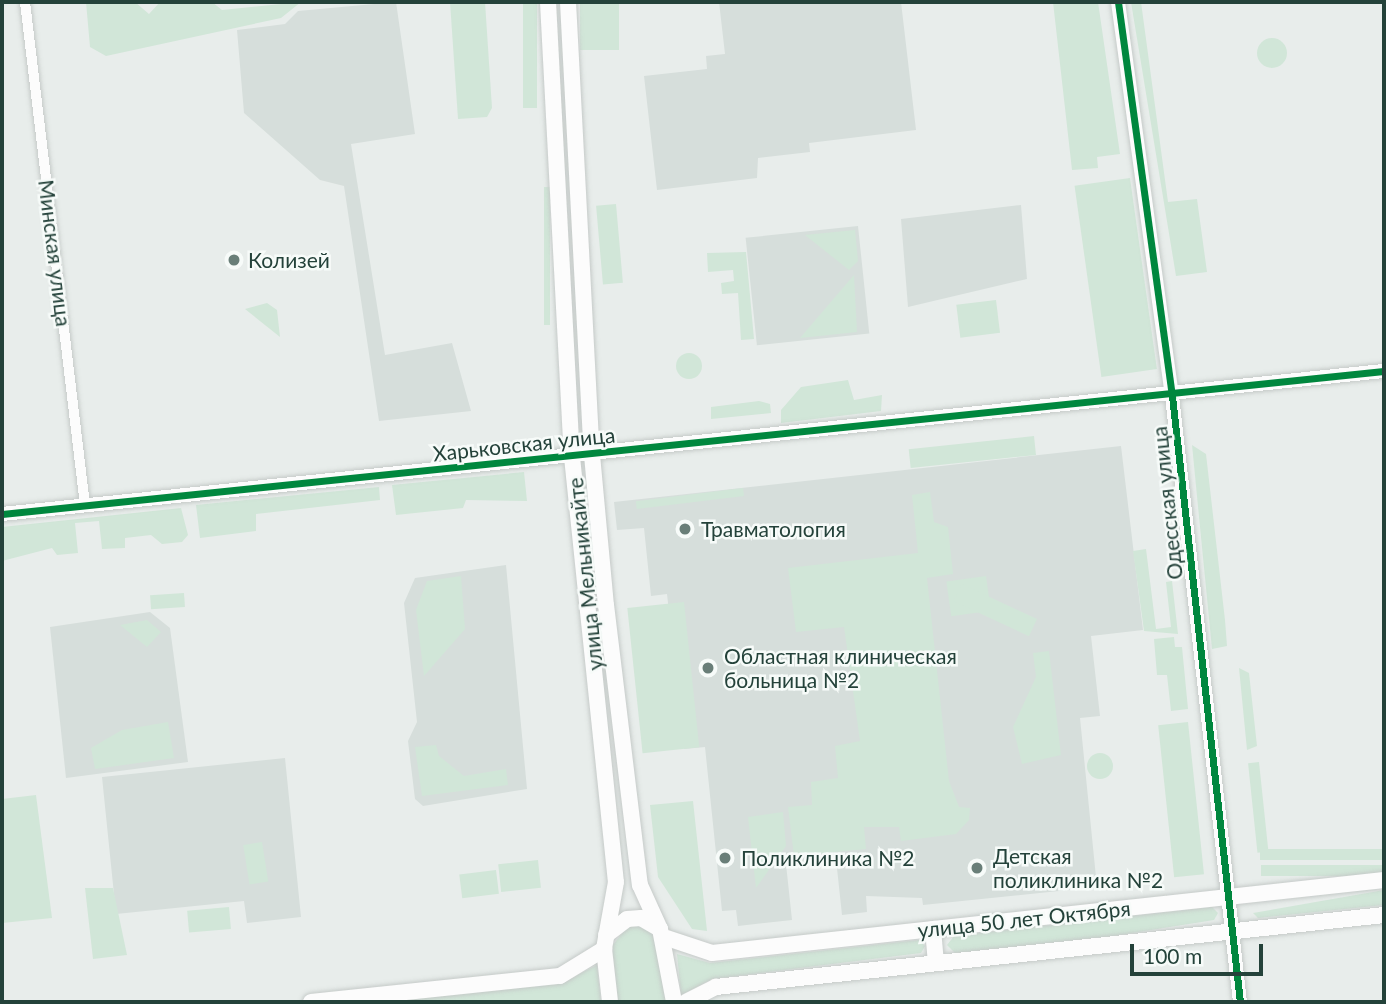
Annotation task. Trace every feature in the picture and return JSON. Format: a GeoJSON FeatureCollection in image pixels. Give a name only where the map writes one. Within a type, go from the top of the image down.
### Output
{"type":"FeatureCollection","features":[{"type":"Feature","properties":{"kind":"main road","name":"улица Мельникайте"},"geometry":{"type":"LineString","coordinates":[[548,2],[572,457],[617,882],[605,942],[610,1002]]}},
{"type":"Feature","properties":{"kind":"main road","name":"улица Мельникайте"},"geometry":{"type":"LineString","coordinates":[[568,2],[592,455],[603,570],[639,885],[663,934],[674,1002]]}},
{"type":"Feature","properties":{"kind":"main road"},"geometry":{"type":"LineString","coordinates":[[584,571],[603,570]]}},
{"type":"Feature","properties":{"kind":"main road","name":"улица 50 лет Октября"},"geometry":{"type":"LineString","coordinates":[[605,942],[641,918],[663,934],[712,953],[1384,880]]}},
{"type":"Feature","properties":{"kind":"main road","name":"улица 50 лет Октября"},"geometry":{"type":"LineString","coordinates":[[686,1002],[716,987],[1384,915]]}},
{"type":"Feature","properties":{"kind":"main road"},"geometry":{"type":"LineString","coordinates":[[933,929],[936,963]]}},
{"type":"Feature","properties":{"kind":"main road"},"geometry":{"type":"LineString","coordinates":[[310,1002],[379,999],[560,976],[605,942]]}},
{"type":"Feature","properties":{"kind":"street","name":"Минская улица"},"geometry":{"type":"LineString","coordinates":[[25,2],[85,505]]}},
{"type":"Feature","properties":{"kind":"street","name":"Одесская улица"},"geometry":{"type":"LineString","coordinates":[[1118,2],[1172,396],[1240,1002]]}},
{"type":"Feature","properties":{"kind":"street","name":"Харьковская улица"},"geometry":{"type":"LineString","coordinates":[[2,514],[1172,396],[1384,371]]}},
{"type":"Feature","properties":{"kind":"shaded area"},"geometry":{"type":"Polygon","coordinates":[[[396,2],[415,134],[351,144],[385,355],[452,343],[471,411],[379,421],[344,186],[320,180],[244,113],[237,30],[285,24],[298,11],[396,2]]]}},
{"type":"Feature","properties":{"kind":"shaded area"},"geometry":{"type":"Polygon","coordinates":[[[719,2],[901,2],[916,130],[809,143],[810,152],[758,158],[757,178],[657,190],[644,76],[707,69],[706,56],[725,54],[719,2]]]}},
{"type":"Feature","properties":{"kind":"shaded area"},"geometry":{"type":"Polygon","coordinates":[[[1021,205],[1027,279],[908,307],[901,219],[1021,205]]]}},
{"type":"Feature","properties":{"kind":"shaded area"},"geometry":{"type":"Polygon","coordinates":[[[858,226],[869,333],[757,345],[746,238],[858,226]]]}},
{"type":"Feature","properties":{"kind":"shaded area"},"geometry":{"type":"Polygon","coordinates":[[[1121,446],[1143,630],[1091,636],[1100,716],[1080,718],[1097,887],[923,905],[922,898],[866,896],[867,912],[842,915],[836,859],[786,864],[792,920],[738,926],[736,910],[722,911],[705,747],[684,749],[667,594],[651,596],[644,528],[617,530],[614,502],[1121,446]]]}},
{"type":"Feature","properties":{"kind":"shaded area"},"geometry":{"type":"Polygon","coordinates":[[[506,565],[527,789],[423,806],[415,799],[408,741],[417,722],[404,603],[415,578],[506,565]]]}},
{"type":"Feature","properties":{"kind":"shaded area"},"geometry":{"type":"Polygon","coordinates":[[[150,612],[170,628],[188,762],[66,778],[50,627],[150,612]]]}},
{"type":"Feature","properties":{"kind":"shaded area"},"geometry":{"type":"Polygon","coordinates":[[[285,758],[301,917],[247,923],[244,901],[116,914],[102,777],[285,758]]]}},
{"type":"Feature","properties":{"kind":"green space"},"geometry":{"type":"Polygon","coordinates":[[[86,2],[135,2],[149,14],[160,2],[212,2],[222,10],[301,2],[281,18],[106,56],[90,47],[86,2]]]}},
{"type":"Feature","properties":{"kind":"green space"},"geometry":{"type":"Polygon","coordinates":[[[450,2],[485,2],[492,108],[487,117],[458,119],[450,2]]]}},
{"type":"Feature","properties":{"kind":"green space"},"geometry":{"type":"Polygon","coordinates":[[[523,2],[537,2],[537,108],[523,108],[523,2]]]}},
{"type":"Feature","properties":{"kind":"green space"},"geometry":{"type":"Polygon","coordinates":[[[580,2],[619,2],[619,50],[580,50],[580,2]]]}},
{"type":"Feature","properties":{"kind":"green space"},"geometry":{"type":"Polygon","coordinates":[[[1053,2],[1098,2],[1120,154],[1097,157],[1098,168],[1072,170],[1053,2]]]}},
{"type":"Feature","properties":{"kind":"green space"},"geometry":{"type":"Polygon","coordinates":[[[1131,2],[1141,2],[1168,202],[1197,199],[1207,272],[1176,276],[1131,2]]]}},
{"type":"Feature","properties":{"kind":"green space"},"geometry":{"type":"Polygon","coordinates":[[[1272,38],[1283,42],[1287,53],[1283,64],[1272,68],[1261,64],[1257,53],[1261,42],[1272,38]]]}},
{"type":"Feature","properties":{"kind":"green space"},"geometry":{"type":"Polygon","coordinates":[[[1130,178],[1157,369],[1101,377],[1075,186],[1130,178]]]}},
{"type":"Feature","properties":{"kind":"green space"},"geometry":{"type":"Polygon","coordinates":[[[544,187],[550,187],[550,325],[544,325],[544,187]]]}},
{"type":"Feature","properties":{"kind":"green space"},"geometry":{"type":"Polygon","coordinates":[[[616,204],[623,283],[603,284],[596,206],[616,204]]]}},
{"type":"Feature","properties":{"kind":"green space"},"geometry":{"type":"Polygon","coordinates":[[[855,230],[858,261],[849,270],[805,235],[855,230]]]}},
{"type":"Feature","properties":{"kind":"green space"},"geometry":{"type":"Polygon","coordinates":[[[746,252],[754,339],[741,340],[738,293],[722,294],[721,283],[734,281],[733,270],[708,272],[707,253],[746,252]]]}},
{"type":"Feature","properties":{"kind":"green space"},"geometry":{"type":"Polygon","coordinates":[[[854,275],[857,332],[800,338],[854,275]]]}},
{"type":"Feature","properties":{"kind":"green space"},"geometry":{"type":"Polygon","coordinates":[[[996,300],[1000,333],[960,338],[956,305],[996,300]]]}},
{"type":"Feature","properties":{"kind":"green space"},"geometry":{"type":"Polygon","coordinates":[[[267,303],[277,310],[280,337],[245,309],[267,303]]]}},
{"type":"Feature","properties":{"kind":"green space"},"geometry":{"type":"Polygon","coordinates":[[[689,353],[698,357],[702,366],[698,375],[689,379],[680,375],[676,366],[680,357],[689,353]]]}},
{"type":"Feature","properties":{"kind":"green space"},"geometry":{"type":"Polygon","coordinates":[[[848,380],[854,400],[882,395],[881,411],[781,423],[781,410],[801,387],[848,380]]]}},
{"type":"Feature","properties":{"kind":"green space"},"geometry":{"type":"Polygon","coordinates":[[[759,401],[770,404],[771,413],[711,419],[711,407],[759,401]]]}},
{"type":"Feature","properties":{"kind":"green space"},"geometry":{"type":"Polygon","coordinates":[[[1034,436],[1036,455],[911,468],[909,449],[1034,436]]]}},
{"type":"Feature","properties":{"kind":"green space"},"geometry":{"type":"Polygon","coordinates":[[[1192,445],[1206,454],[1225,620],[1227,646],[1212,649],[1192,445]]]}},
{"type":"Feature","properties":{"kind":"green space"},"geometry":{"type":"Polygon","coordinates":[[[524,472],[527,501],[466,500],[463,508],[396,515],[392,485],[524,472]]]}},
{"type":"Feature","properties":{"kind":"green space"},"geometry":{"type":"Polygon","coordinates":[[[379,487],[380,500],[256,514],[256,531],[200,538],[196,505],[379,487]]]}},
{"type":"Feature","properties":{"kind":"green space"},"geometry":{"type":"Polygon","coordinates":[[[743,488],[744,496],[637,509],[636,501],[743,488]]]}},
{"type":"Feature","properties":{"kind":"green space"},"geometry":{"type":"Polygon","coordinates":[[[930,492],[934,522],[948,527],[953,574],[927,578],[949,781],[959,807],[970,808],[969,820],[956,834],[901,841],[899,827],[864,827],[866,849],[794,856],[788,807],[812,805],[811,782],[838,778],[835,746],[860,741],[844,627],[796,632],[788,568],[918,553],[912,495],[930,492]]]}},
{"type":"Feature","properties":{"kind":"green space"},"geometry":{"type":"Polygon","coordinates":[[[181,508],[188,535],[182,542],[162,544],[151,535],[125,538],[125,548],[102,549],[99,521],[75,523],[78,553],[57,555],[52,548],[2,561],[2,527],[181,508]]]}},
{"type":"Feature","properties":{"kind":"green space"},"geometry":{"type":"Polygon","coordinates":[[[1146,549],[1156,629],[1171,627],[1166,582],[1172,581],[1178,634],[1144,631],[1133,551],[1146,549]]]}},
{"type":"Feature","properties":{"kind":"green space"},"geometry":{"type":"Polygon","coordinates":[[[461,576],[465,629],[424,676],[416,610],[427,581],[461,576]]]}},
{"type":"Feature","properties":{"kind":"green space"},"geometry":{"type":"Polygon","coordinates":[[[986,576],[991,611],[951,616],[946,582],[986,576]]]}},
{"type":"Feature","properties":{"kind":"green space"},"geometry":{"type":"Polygon","coordinates":[[[962,584],[1037,619],[1029,636],[954,601],[962,584]]]}},
{"type":"Feature","properties":{"kind":"green space"},"geometry":{"type":"Polygon","coordinates":[[[184,593],[185,607],[151,609],[150,595],[184,593]]]}},
{"type":"Feature","properties":{"kind":"green space"},"geometry":{"type":"Polygon","coordinates":[[[684,602],[699,747],[643,753],[627,608],[684,602]]]}},
{"type":"Feature","properties":{"kind":"green space"},"geometry":{"type":"Polygon","coordinates":[[[147,620],[161,632],[147,647],[120,625],[147,620]]]}},
{"type":"Feature","properties":{"kind":"green space"},"geometry":{"type":"Polygon","coordinates":[[[1174,637],[1175,647],[1182,647],[1188,709],[1171,711],[1167,675],[1157,675],[1154,639],[1174,637]]]}},
{"type":"Feature","properties":{"kind":"green space"},"geometry":{"type":"Polygon","coordinates":[[[1049,651],[1061,755],[1022,764],[1013,727],[1036,677],[1033,653],[1049,651]]]}},
{"type":"Feature","properties":{"kind":"green space"},"geometry":{"type":"Polygon","coordinates":[[[1239,668],[1249,673],[1257,746],[1247,750],[1239,668]]]}},
{"type":"Feature","properties":{"kind":"green space"},"geometry":{"type":"Polygon","coordinates":[[[168,722],[174,758],[95,769],[91,748],[122,730],[168,722]]]}},
{"type":"Feature","properties":{"kind":"green space"},"geometry":{"type":"Polygon","coordinates":[[[1188,722],[1204,874],[1174,877],[1158,725],[1188,722]]]}},
{"type":"Feature","properties":{"kind":"green space"},"geometry":{"type":"Polygon","coordinates":[[[436,745],[439,756],[464,776],[506,769],[508,785],[422,796],[415,747],[436,745]]]}},
{"type":"Feature","properties":{"kind":"green space"},"geometry":{"type":"Polygon","coordinates":[[[1100,753],[1109,757],[1113,766],[1109,775],[1100,779],[1091,775],[1087,766],[1091,757],[1100,753]]]}},
{"type":"Feature","properties":{"kind":"green space"},"geometry":{"type":"Polygon","coordinates":[[[1259,762],[1268,852],[1257,853],[1248,763],[1259,762]]]}},
{"type":"Feature","properties":{"kind":"green space"},"geometry":{"type":"Polygon","coordinates":[[[36,795],[52,918],[2,923],[2,799],[36,795]]]}},
{"type":"Feature","properties":{"kind":"green space"},"geometry":{"type":"Polygon","coordinates":[[[693,801],[707,931],[692,929],[658,877],[650,805],[693,801]]]}},
{"type":"Feature","properties":{"kind":"green space"},"geometry":{"type":"Polygon","coordinates":[[[783,812],[786,846],[756,888],[748,817],[783,812]]]}},
{"type":"Feature","properties":{"kind":"green space"},"geometry":{"type":"Polygon","coordinates":[[[262,842],[268,882],[249,884],[243,845],[262,842]]]}},
{"type":"Feature","properties":{"kind":"green space"},"geometry":{"type":"Polygon","coordinates":[[[1260,849],[1384,849],[1384,860],[1260,860],[1260,849]]]}},
{"type":"Feature","properties":{"kind":"green space"},"geometry":{"type":"Polygon","coordinates":[[[538,860],[541,888],[501,892],[498,864],[538,860]]]}},
{"type":"Feature","properties":{"kind":"green space"},"geometry":{"type":"Polygon","coordinates":[[[1261,865],[1384,865],[1384,876],[1261,876],[1261,865]]]}},
{"type":"Feature","properties":{"kind":"green space"},"geometry":{"type":"Polygon","coordinates":[[[496,870],[499,894],[462,898],[459,875],[496,870]]]}},
{"type":"Feature","properties":{"kind":"green space"},"geometry":{"type":"Polygon","coordinates":[[[85,888],[113,888],[127,955],[93,959],[85,888]]]}},
{"type":"Feature","properties":{"kind":"green space"},"geometry":{"type":"Polygon","coordinates":[[[1384,890],[1384,905],[1258,918],[1253,913],[1384,890]]]}},
{"type":"Feature","properties":{"kind":"green space"},"geometry":{"type":"Polygon","coordinates":[[[229,907],[231,929],[189,933],[187,911],[229,907]]]}},
{"type":"Feature","properties":{"kind":"green space"},"geometry":{"type":"Polygon","coordinates":[[[1212,907],[1218,913],[1214,920],[1113,936],[955,953],[947,945],[954,936],[1212,907]]]}},
{"type":"Feature","properties":{"kind":"green space"},"geometry":{"type":"Polygon","coordinates":[[[640,925],[656,935],[667,1002],[618,1002],[612,946],[627,927],[640,925]]]}},
{"type":"Feature","properties":{"kind":"green space"},"geometry":{"type":"Polygon","coordinates":[[[919,940],[925,946],[921,953],[712,979],[681,995],[677,954],[710,963],[919,940]]]}},
{"type":"Feature","properties":{"kind":"green space"},"geometry":{"type":"Polygon","coordinates":[[[597,965],[601,1002],[393,1000],[566,981],[597,965]]]}},
{"type":"Feature","properties":{"kind":"cycle path"},"geometry":{"type":"LineString","coordinates":[[1118,2],[1172,396],[1240,1002]]}},
{"type":"Feature","properties":{"kind":"cycle path"},"geometry":{"type":"LineString","coordinates":[[2,514],[1384,371]]}},
{"type":"Feature","properties":{"kind":"place","name":"Колизей"},"geometry":{"type":"Point","coordinates":[234,260]}},
{"type":"Feature","properties":{"kind":"place","name":"Травматология"},"geometry":{"type":"Point","coordinates":[685,529]}},
{"type":"Feature","properties":{"kind":"place","name":"Областная клиническая больница №2"},"geometry":{"type":"Point","coordinates":[708,668]}},
{"type":"Feature","properties":{"kind":"place","name":"Поликлиника №2"},"geometry":{"type":"Point","coordinates":[725,858]}},
{"type":"Feature","properties":{"kind":"place","name":"Детская поликлиника №2"},"geometry":{"type":"Point","coordinates":[977,868]}}]}
